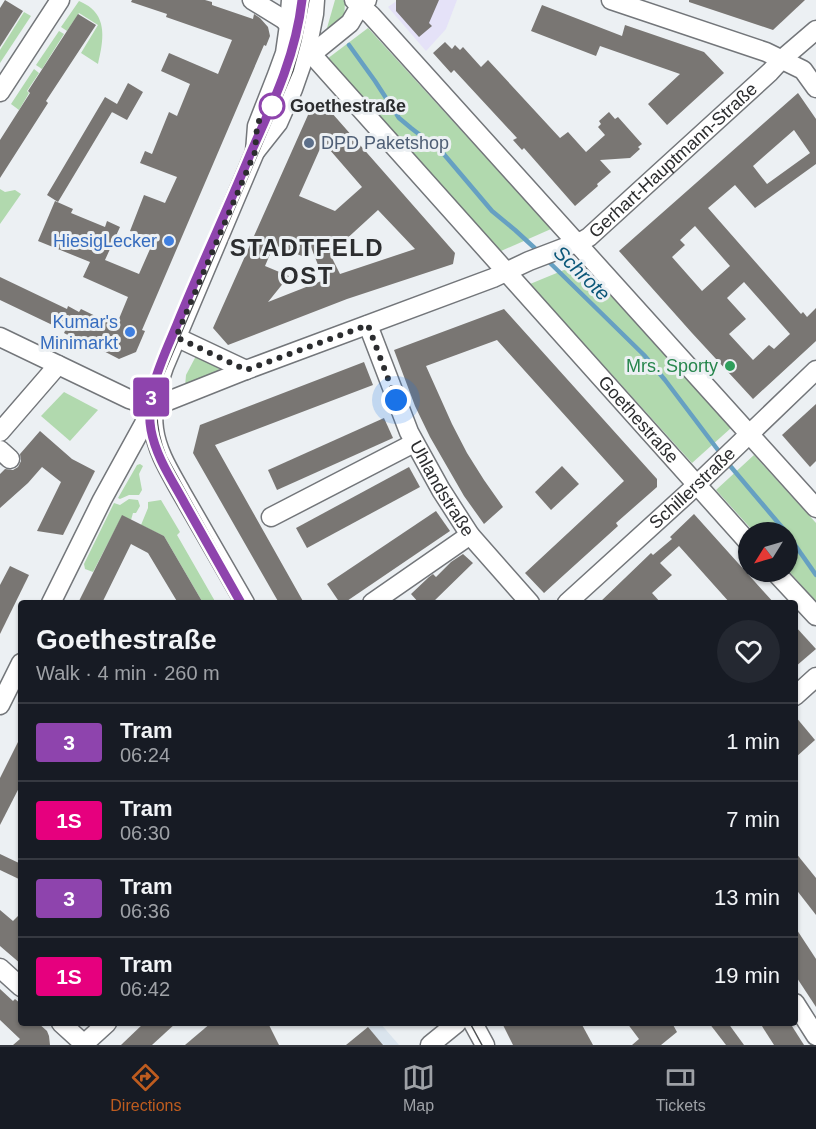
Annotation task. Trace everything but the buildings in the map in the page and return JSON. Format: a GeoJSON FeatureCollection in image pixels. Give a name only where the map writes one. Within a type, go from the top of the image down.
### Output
{"type":"FeatureCollection","features":[{"type":"Feature","properties":{"kind":"street"},"geometry":{"type":"LineString","coordinates":[[0,92],[60,0]]}},
{"type":"Feature","properties":{"kind":"street"},"geometry":{"type":"LineString","coordinates":[[252,0],[290,25]]}},
{"type":"Feature","properties":{"kind":"street"},"geometry":{"type":"LineString","coordinates":[[255,152],[257,126],[281,65],[287,41],[291,0]]}},
{"type":"Feature","properties":{"kind":"street"},"geometry":{"type":"LineString","coordinates":[[243,600],[163,458],[155,434],[153,407],[156,388],[176,337],[255,152],[278,123],[293,89],[307,49],[315,0]]}},
{"type":"Feature","properties":{"kind":"street"},"geometry":{"type":"LineString","coordinates":[[611,0],[766,52],[803,69],[816,88]]}},
{"type":"Feature","properties":{"kind":"street"},"geometry":{"type":"LineString","coordinates":[[307,49],[314,51],[318,49],[350,23],[361,2],[370,15],[816,508]]}},
{"type":"Feature","properties":{"kind":"street","name":"Goethestraße"},"geometry":{"type":"LineString","coordinates":[[290,25],[307,49],[738,531]]}},
{"type":"Feature","properties":{"kind":"street","name":"Gerhart-Hauptmann-Straße"},"geometry":{"type":"LineString","coordinates":[[153,407],[493,278],[528,261],[589,237],[816,30]]}},
{"type":"Feature","properties":{"kind":"street","name":"Uhlandstraße"},"geometry":{"type":"LineString","coordinates":[[368,325],[414,443],[441,490],[470,535],[527,600]]}},
{"type":"Feature","properties":{"kind":"street"},"geometry":{"type":"LineString","coordinates":[[0,337],[129,399],[153,407]]}},
{"type":"Feature","properties":{"kind":"street"},"geometry":{"type":"LineString","coordinates":[[176,337],[246,370]]}},
{"type":"Feature","properties":{"kind":"street"},"geometry":{"type":"LineString","coordinates":[[0,432],[58,365]]}},
{"type":"Feature","properties":{"kind":"street","name":"Schillerstraße"},"geometry":{"type":"LineString","coordinates":[[570,600],[697,484],[816,370]]}},
{"type":"Feature","properties":{"kind":"street"},"geometry":{"type":"LineString","coordinates":[[52,600],[102,500],[153,407]]}},
{"type":"Feature","properties":{"kind":"street"},"geometry":{"type":"LineString","coordinates":[[271,517],[414,443]]}},
{"type":"Feature","properties":{"kind":"street"},"geometry":{"type":"LineString","coordinates":[[376,600],[470,535]]}},
{"type":"Feature","properties":{"kind":"street"},"geometry":{"type":"LineString","coordinates":[[785,582],[816,616]]}},
{"type":"Feature","properties":{"kind":"street"},"geometry":{"type":"LineString","coordinates":[[1,702],[18,669]]}},
{"type":"Feature","properties":{"kind":"street"},"geometry":{"type":"LineString","coordinates":[[798,693],[816,677]]}},
{"type":"Feature","properties":{"kind":"street"},"geometry":{"type":"LineString","coordinates":[[0,968],[18,984]]}},
{"type":"Feature","properties":{"kind":"street"},"geometry":{"type":"LineString","coordinates":[[798,1008],[816,1036]]}},
{"type":"Feature","properties":{"kind":"street"},"geometry":{"type":"LineString","coordinates":[[64,1026],[83,1044],[104,1026]]}},
{"type":"Feature","properties":{"kind":"street"},"geometry":{"type":"LineString","coordinates":[[430,1045],[453,1026]]}},
{"type":"Feature","properties":{"kind":"street"},"geometry":{"type":"LineString","coordinates":[[475,1026],[485,1045]]}},
{"type":"Feature","properties":{"kind":"shaded area"},"geometry":{"type":"Polygon","coordinates":[[[398,0],[457,0],[446,29],[426,51],[388,7],[398,0]]]}},
{"type":"Feature","properties":{"kind":"shaded area"},"geometry":{"type":"Polygon","coordinates":[[[370,1026],[383,1026],[399,1045],[347,1045],[370,1026]]]}},
{"type":"Feature","properties":{"kind":"green space"},"geometry":{"type":"Polygon","coordinates":[[[335,0],[345,2],[344,20],[325,35],[335,0]]]}},
{"type":"Feature","properties":{"kind":"green space"},"geometry":{"type":"Polygon","coordinates":[[[79,1],[91,8],[100,20],[102,34],[98,64],[81,53],[98,25],[79,13],[67,31],[61,27],[79,1]]]}},
{"type":"Feature","properties":{"kind":"green space"},"geometry":{"type":"Polygon","coordinates":[[[24,12],[31,16],[0,63],[0,50],[24,12]]]}},
{"type":"Feature","properties":{"kind":"green space"},"geometry":{"type":"Polygon","coordinates":[[[368,28],[551,229],[501,251],[327,59],[368,28]]]}},
{"type":"Feature","properties":{"kind":"green space"},"geometry":{"type":"Polygon","coordinates":[[[59,31],[64,34],[42,69],[36,65],[59,31]]]}},
{"type":"Feature","properties":{"kind":"green space"},"geometry":{"type":"Polygon","coordinates":[[[34,69],[39,73],[27,91],[29,93],[19,110],[11,104],[34,69]]]}},
{"type":"Feature","properties":{"kind":"green space"},"geometry":{"type":"Polygon","coordinates":[[[0,189],[5,192],[15,190],[21,194],[0,224],[0,189]]]}},
{"type":"Feature","properties":{"kind":"green space"},"geometry":{"type":"Polygon","coordinates":[[[581,263],[731,428],[692,463],[530,284],[581,263]]]}},
{"type":"Feature","properties":{"kind":"green space"},"geometry":{"type":"Polygon","coordinates":[[[196,356],[218,366],[219,370],[214,377],[185,387],[186,375],[196,356]]]}},
{"type":"Feature","properties":{"kind":"green space"},"geometry":{"type":"Polygon","coordinates":[[[64,392],[98,410],[70,441],[41,416],[64,392]]]}},
{"type":"Feature","properties":{"kind":"green space"},"geometry":{"type":"Polygon","coordinates":[[[754,455],[816,523],[816,602],[798,581],[798,522],[745,522],[716,490],[754,455]]]}},
{"type":"Feature","properties":{"kind":"green space"},"geometry":{"type":"Polygon","coordinates":[[[137,465],[143,466],[139,474],[142,490],[139,495],[118,498],[137,465]]]}},
{"type":"Feature","properties":{"kind":"green space"},"geometry":{"type":"Polygon","coordinates":[[[129,499],[138,500],[140,506],[136,513],[133,513],[131,520],[122,516],[93,572],[85,569],[84,564],[114,503],[120,505],[129,499]]]}},
{"type":"Feature","properties":{"kind":"green space"},"geometry":{"type":"Polygon","coordinates":[[[161,500],[180,532],[177,535],[214,600],[201,600],[164,536],[141,525],[148,502],[161,500]]]}},
{"type":"Feature","properties":{"kind":"waterway","name":"Schrote"},"geometry":{"type":"LineString","coordinates":[[349,45],[399,118],[442,152],[492,211],[539,252]]}},
{"type":"Feature","properties":{"kind":"waterway","name":"Schrote"},"geometry":{"type":"LineString","coordinates":[[547,260],[644,355],[721,454]]}},
{"type":"Feature","properties":{"kind":"waterway","name":"Schrote"},"geometry":{"type":"LineString","coordinates":[[726,461],[778,522]]}},
{"type":"Feature","properties":{"kind":"waterway","name":"Schrote"},"geometry":{"type":"LineString","coordinates":[[798,549],[816,575]]}},
{"type":"Feature","properties":{"kind":"tram line","name":"3"},"geometry":{"type":"LineString","coordinates":[[239,600],[160,459],[151,430],[150,406],[158,371],[286,70],[297,35],[302,0]]}},
{"type":"Feature","properties":{"kind":"tram line"},"geometry":{"type":"LineString","coordinates":[[245,600],[166,456],[158,427],[158,398],[162,378],[293,71],[309,0]]}},
{"type":"Feature","properties":{"kind":"tram line"},"geometry":{"type":"LineString","coordinates":[[472,1026],[482,1045]]}},
{"type":"Feature","properties":{"kind":"place","name":"Goethestraße"},"geometry":{"type":"Point","coordinates":[272,106]}},
{"type":"Feature","properties":{"kind":"place","name":"DPD Paketshop"},"geometry":{"type":"Point","coordinates":[309,143]}},
{"type":"Feature","properties":{"kind":"place","name":"HiesigLecker"},"geometry":{"type":"Point","coordinates":[169,241]}},
{"type":"Feature","properties":{"kind":"place","name":"Kumar's Minimarkt"},"geometry":{"type":"Point","coordinates":[130,332]}},
{"type":"Feature","properties":{"kind":"place","name":"Mrs. Sporty"},"geometry":{"type":"Point","coordinates":[730,366]}},
{"type":"Feature","properties":{"kind":"district","name":"STADTFELD OST"},"geometry":{"type":"Point","coordinates":[307,261]}},
{"type":"Feature","properties":{"kind":"route"},"geometry":{"type":"LineString","coordinates":[[272,106],[264,109],[257,126],[255,152],[176,337],[246,370],[368,325],[396,400]]}}]}
